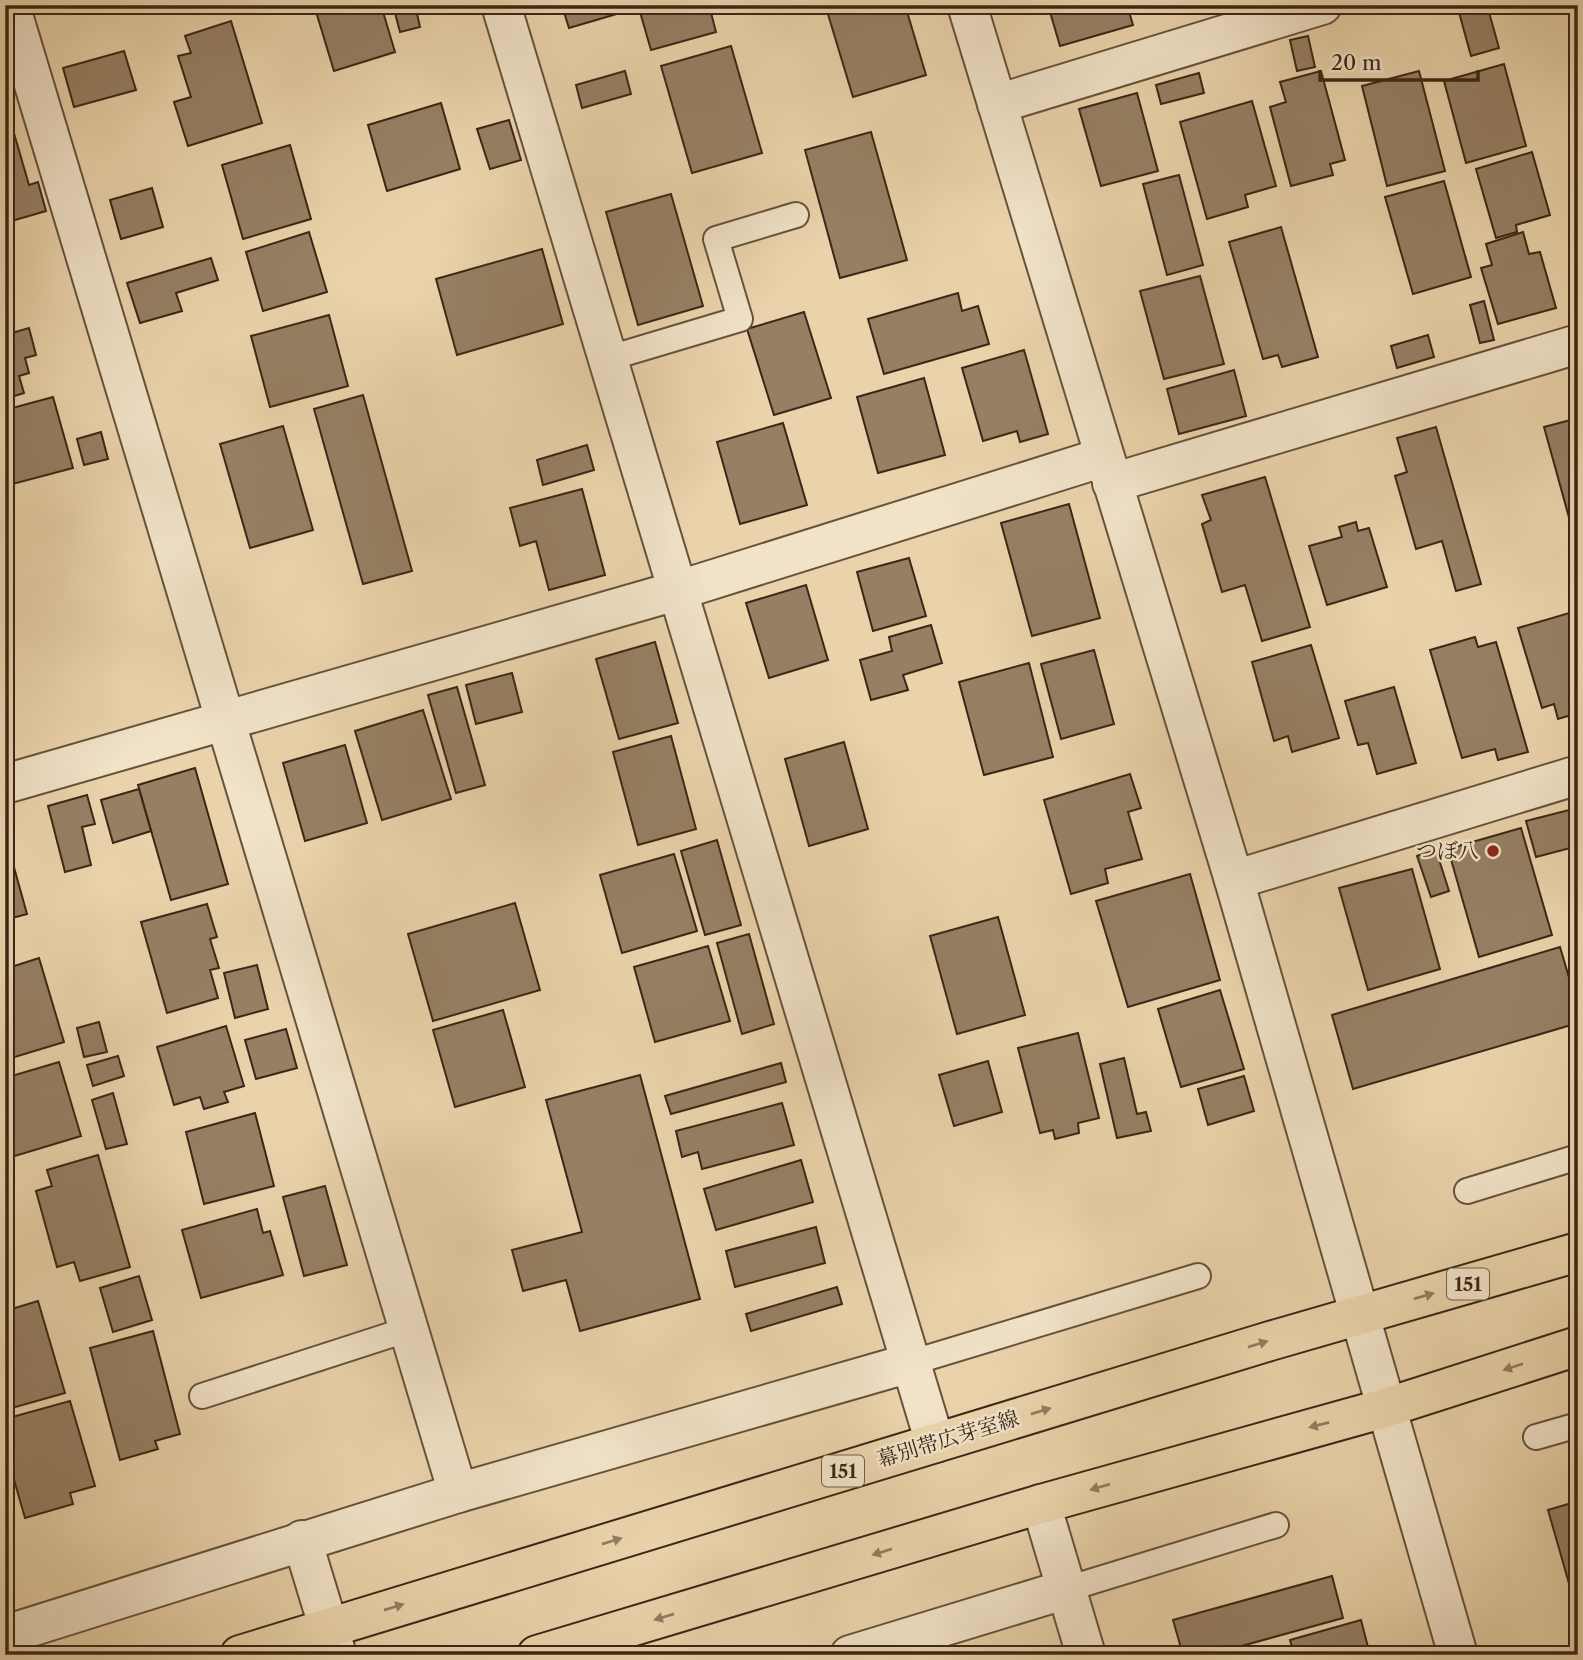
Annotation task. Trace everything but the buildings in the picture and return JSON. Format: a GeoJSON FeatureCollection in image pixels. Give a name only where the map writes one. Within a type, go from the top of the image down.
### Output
{"type":"FeatureCollection","features":[{"type":"Feature","properties":{"kind":"main road","name":"幕別帯広芽室線"},"geometry":{"type":"LineString","coordinates":[[240,1655],[333,1641],[934,1443],[1358,1315],[1578,1252]]}},
{"type":"Feature","properties":{"kind":"main road"},"geometry":{"type":"LineString","coordinates":[[537,1655],[1041,1504],[1385,1408],[1578,1346]]}},
{"type":"Feature","properties":{"kind":"street"},"geometry":{"type":"LineString","coordinates":[[10,5],[458,1493]]}},
{"type":"Feature","properties":{"kind":"street"},"geometry":{"type":"LineString","coordinates":[[500,5],[934,1443]]}},
{"type":"Feature","properties":{"kind":"street"},"geometry":{"type":"LineString","coordinates":[[968,5],[1234,880],[1458,1655]]}},
{"type":"Feature","properties":{"kind":"street"},"geometry":{"type":"LineString","coordinates":[[997,104],[1322,5]]}},
{"type":"Feature","properties":{"kind":"street"},"geometry":{"type":"LineString","coordinates":[[5,784],[676,590],[1108,470],[1578,344]]}},
{"type":"Feature","properties":{"kind":"street"},"geometry":{"type":"LineString","coordinates":[[1234,880],[1578,775]]}},
{"type":"Feature","properties":{"kind":"street"},"geometry":{"type":"LineString","coordinates":[[7,1627],[910,1363]]}},
{"type":"Feature","properties":{"kind":"street"},"geometry":{"type":"LineString","coordinates":[[1041,1504],[1086,1655]]}},
{"type":"Feature","properties":{"kind":"street"},"geometry":{"type":"LineString","coordinates":[[302,1541],[333,1641]]}},
{"type":"Feature","properties":{"kind":"street"},"geometry":{"type":"LineString","coordinates":[[850,1655],[1067,1589]]}},
{"type":"Feature","properties":{"kind":"lane"},"geometry":{"type":"LineString","coordinates":[[606,359],[740,319],[716,239],[796,215]]}},
{"type":"Feature","properties":{"kind":"lane"},"geometry":{"type":"LineString","coordinates":[[1467,1191],[1578,1157]]}},
{"type":"Feature","properties":{"kind":"lane"},"geometry":{"type":"LineString","coordinates":[[910,1363],[1198,1276]]}},
{"type":"Feature","properties":{"kind":"lane"},"geometry":{"type":"LineString","coordinates":[[202,1396],[409,1329]]}},
{"type":"Feature","properties":{"kind":"lane"},"geometry":{"type":"LineString","coordinates":[[1536,1437],[1578,1425]]}},
{"type":"Feature","properties":{"kind":"lane"},"geometry":{"type":"LineString","coordinates":[[1067,1589],[1276,1525]]}},
{"type":"Feature","properties":{"kind":"place","name":"つぼ八"},"geometry":{"type":"Point","coordinates":[1493,851]}}]}
